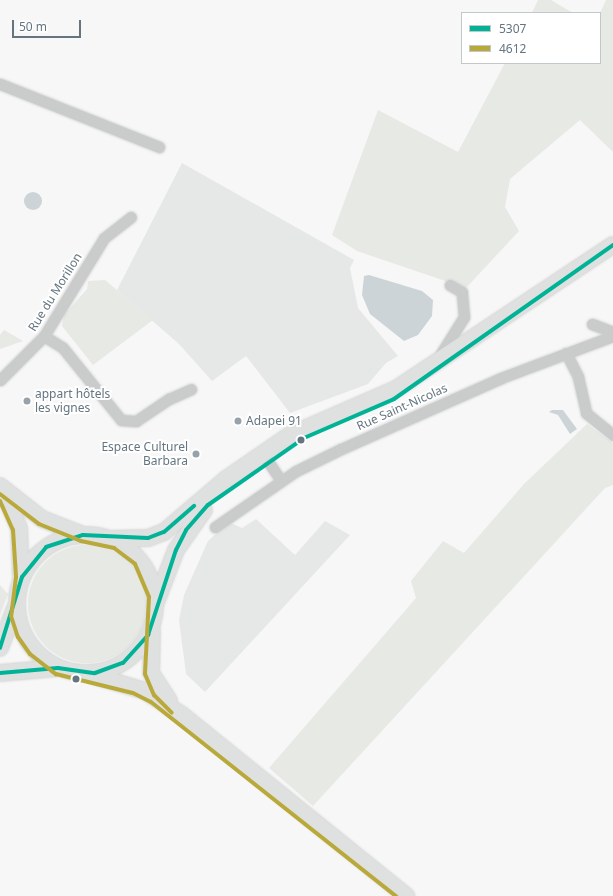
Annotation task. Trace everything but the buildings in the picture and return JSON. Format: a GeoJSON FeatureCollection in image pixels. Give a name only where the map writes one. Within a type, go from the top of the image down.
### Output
{"type":"FeatureCollection","features":[{"type":"Feature","properties":{"kind":"main road"},"geometry":{"type":"LineString","coordinates":[[0,486],[42,519],[83,535],[108,538],[148,538],[164,532],[226,479],[265,457],[313,434],[383,405],[438,364],[613,244]]}},
{"type":"Feature","properties":{"kind":"main road"},"geometry":{"type":"LineString","coordinates":[[182,715],[159,691],[150,673],[152,625],[155,605],[176,550],[193,521],[265,457]]}},
{"type":"Feature","properties":{"kind":"main road"},"geometry":{"type":"LineString","coordinates":[[0,486],[19,529],[22,577],[16,605],[0,648]]}},
{"type":"Feature","properties":{"kind":"main road"},"geometry":{"type":"LineString","coordinates":[[22,577],[46,547],[83,535]]}},
{"type":"Feature","properties":{"kind":"main road"},"geometry":{"type":"LineString","coordinates":[[108,538],[126,547],[143,564],[153,586],[155,605]]}},
{"type":"Feature","properties":{"kind":"main road"},"geometry":{"type":"LineString","coordinates":[[16,605],[19,624],[28,642],[58,668]]}},
{"type":"Feature","properties":{"kind":"main road"},"geometry":{"type":"LineString","coordinates":[[86,674],[123,663],[144,643],[152,625]]}},
{"type":"Feature","properties":{"kind":"main road"},"geometry":{"type":"LineString","coordinates":[[0,673],[58,668],[86,674],[145,691],[182,715],[406,896]]}},
{"type":"Feature","properties":{"kind":"street"},"geometry":{"type":"LineString","coordinates":[[0,84],[159,147]]}},
{"type":"Feature","properties":{"kind":"street","name":"Rue du Morillon"},"geometry":{"type":"LineString","coordinates":[[0,380],[44,336],[104,238],[131,217]]}},
{"type":"Feature","properties":{"kind":"street"},"geometry":{"type":"LineString","coordinates":[[438,364],[464,317],[462,292],[450,285]]}},
{"type":"Feature","properties":{"kind":"street"},"geometry":{"type":"LineString","coordinates":[[592,324],[613,332]]}},
{"type":"Feature","properties":{"kind":"street"},"geometry":{"type":"LineString","coordinates":[[44,336],[63,348],[121,420],[136,421],[169,399],[191,389]]}},
{"type":"Feature","properties":{"kind":"street","name":"Rue Saint-Nicolas"},"geometry":{"type":"LineString","coordinates":[[215,527],[281,481],[412,417],[566,353],[613,336]]}},
{"type":"Feature","properties":{"kind":"street"},"geometry":{"type":"LineString","coordinates":[[566,353],[578,378],[586,413],[613,435]]}},
{"type":"Feature","properties":{"kind":"street"},"geometry":{"type":"LineString","coordinates":[[265,457],[281,481]]}},
{"type":"Feature","properties":{"kind":"shaded area"},"geometry":{"type":"Polygon","coordinates":[[[538,0],[551,0],[571,12],[532,12],[538,0]]]}},
{"type":"Feature","properties":{"kind":"shaded area"},"geometry":{"type":"Polygon","coordinates":[[[606,0],[613,0],[613,152],[580,120],[510,179],[505,207],[519,231],[466,288],[357,251],[332,235],[378,110],[458,152],[504,64],[601,64],[600,12],[606,0]]]}},
{"type":"Feature","properties":{"kind":"shaded area"},"geometry":{"type":"Polygon","coordinates":[[[182,163],[354,260],[350,268],[358,308],[398,356],[386,363],[368,384],[290,413],[246,356],[212,381],[179,344],[117,290],[182,163]]]}},
{"type":"Feature","properties":{"kind":"shaded area"},"geometry":{"type":"Polygon","coordinates":[[[33,192],[39,195],[42,201],[39,207],[33,210],[27,207],[24,201],[27,195],[33,192]]]}},
{"type":"Feature","properties":{"kind":"shaded area"},"geometry":{"type":"Polygon","coordinates":[[[369,275],[422,291],[433,300],[432,316],[418,335],[404,341],[370,314],[362,295],[364,276],[369,275]]]}},
{"type":"Feature","properties":{"kind":"shaded area"},"geometry":{"type":"Polygon","coordinates":[[[105,280],[153,320],[93,365],[62,326],[64,315],[87,289],[88,281],[105,280]]]}},
{"type":"Feature","properties":{"kind":"shaded area"},"geometry":{"type":"Polygon","coordinates":[[[4,330],[23,341],[0,349],[0,335],[4,330]]]}},
{"type":"Feature","properties":{"kind":"shaded area"},"geometry":{"type":"Polygon","coordinates":[[[552,410],[563,410],[577,429],[570,434],[558,415],[549,412],[552,410]]]}},
{"type":"Feature","properties":{"kind":"shaded area"},"geometry":{"type":"Polygon","coordinates":[[[587,424],[613,443],[613,485],[605,488],[313,806],[269,768],[416,598],[411,581],[443,541],[464,553],[524,484],[587,424]]]}},
{"type":"Feature","properties":{"kind":"shaded area"},"geometry":{"type":"Polygon","coordinates":[[[256,519],[295,555],[325,521],[350,535],[205,692],[186,674],[179,620],[184,595],[208,541],[229,522],[242,528],[256,519]]]}},
{"type":"Feature","properties":{"kind":"shaded area"},"geometry":{"type":"Polygon","coordinates":[[[87,545],[110,549],[129,562],[142,581],[146,604],[142,627],[129,646],[110,659],[87,663],[64,659],[45,646],[32,627],[28,604],[32,581],[45,562],[64,549],[87,545]]]}},
{"type":"Feature","properties":{"kind":"shaded area"},"geometry":{"type":"Polygon","coordinates":[[[0,585],[8,594],[0,615],[0,585]]]}},
{"type":"Feature","properties":{"kind":"transit line","name":"5307"},"geometry":{"type":"LineString","coordinates":[[0,673],[58,668],[95,673],[123,663],[148,635],[176,550],[186,530],[208,505],[304,438],[394,399],[613,245]]}},
{"type":"Feature","properties":{"kind":"transit line","name":"4612"},"geometry":{"type":"LineString","coordinates":[[0,494],[39,524],[81,541],[114,548],[135,564],[149,597],[145,674],[154,695],[172,713]]}},
{"type":"Feature","properties":{"kind":"transit line","name":"4612"},"geometry":{"type":"LineString","coordinates":[[0,501],[13,530],[16,577],[11,616],[18,637],[30,654],[56,674],[133,693],[151,702],[396,896]]}},
{"type":"Feature","properties":{"kind":"transit line","name":"5307"},"geometry":{"type":"LineString","coordinates":[[0,648],[22,577],[46,547],[83,535],[148,538],[164,532],[194,506]]}},
{"type":"Feature","properties":{"kind":"place","name":"appart hôtels les vignes"},"geometry":{"type":"Point","coordinates":[27,401]}},
{"type":"Feature","properties":{"kind":"place","name":"Adapei 91"},"geometry":{"type":"Point","coordinates":[238,421]}},
{"type":"Feature","properties":{"kind":"place","name":"Espace Culturel Barbara"},"geometry":{"type":"Point","coordinates":[196,454]}}]}
